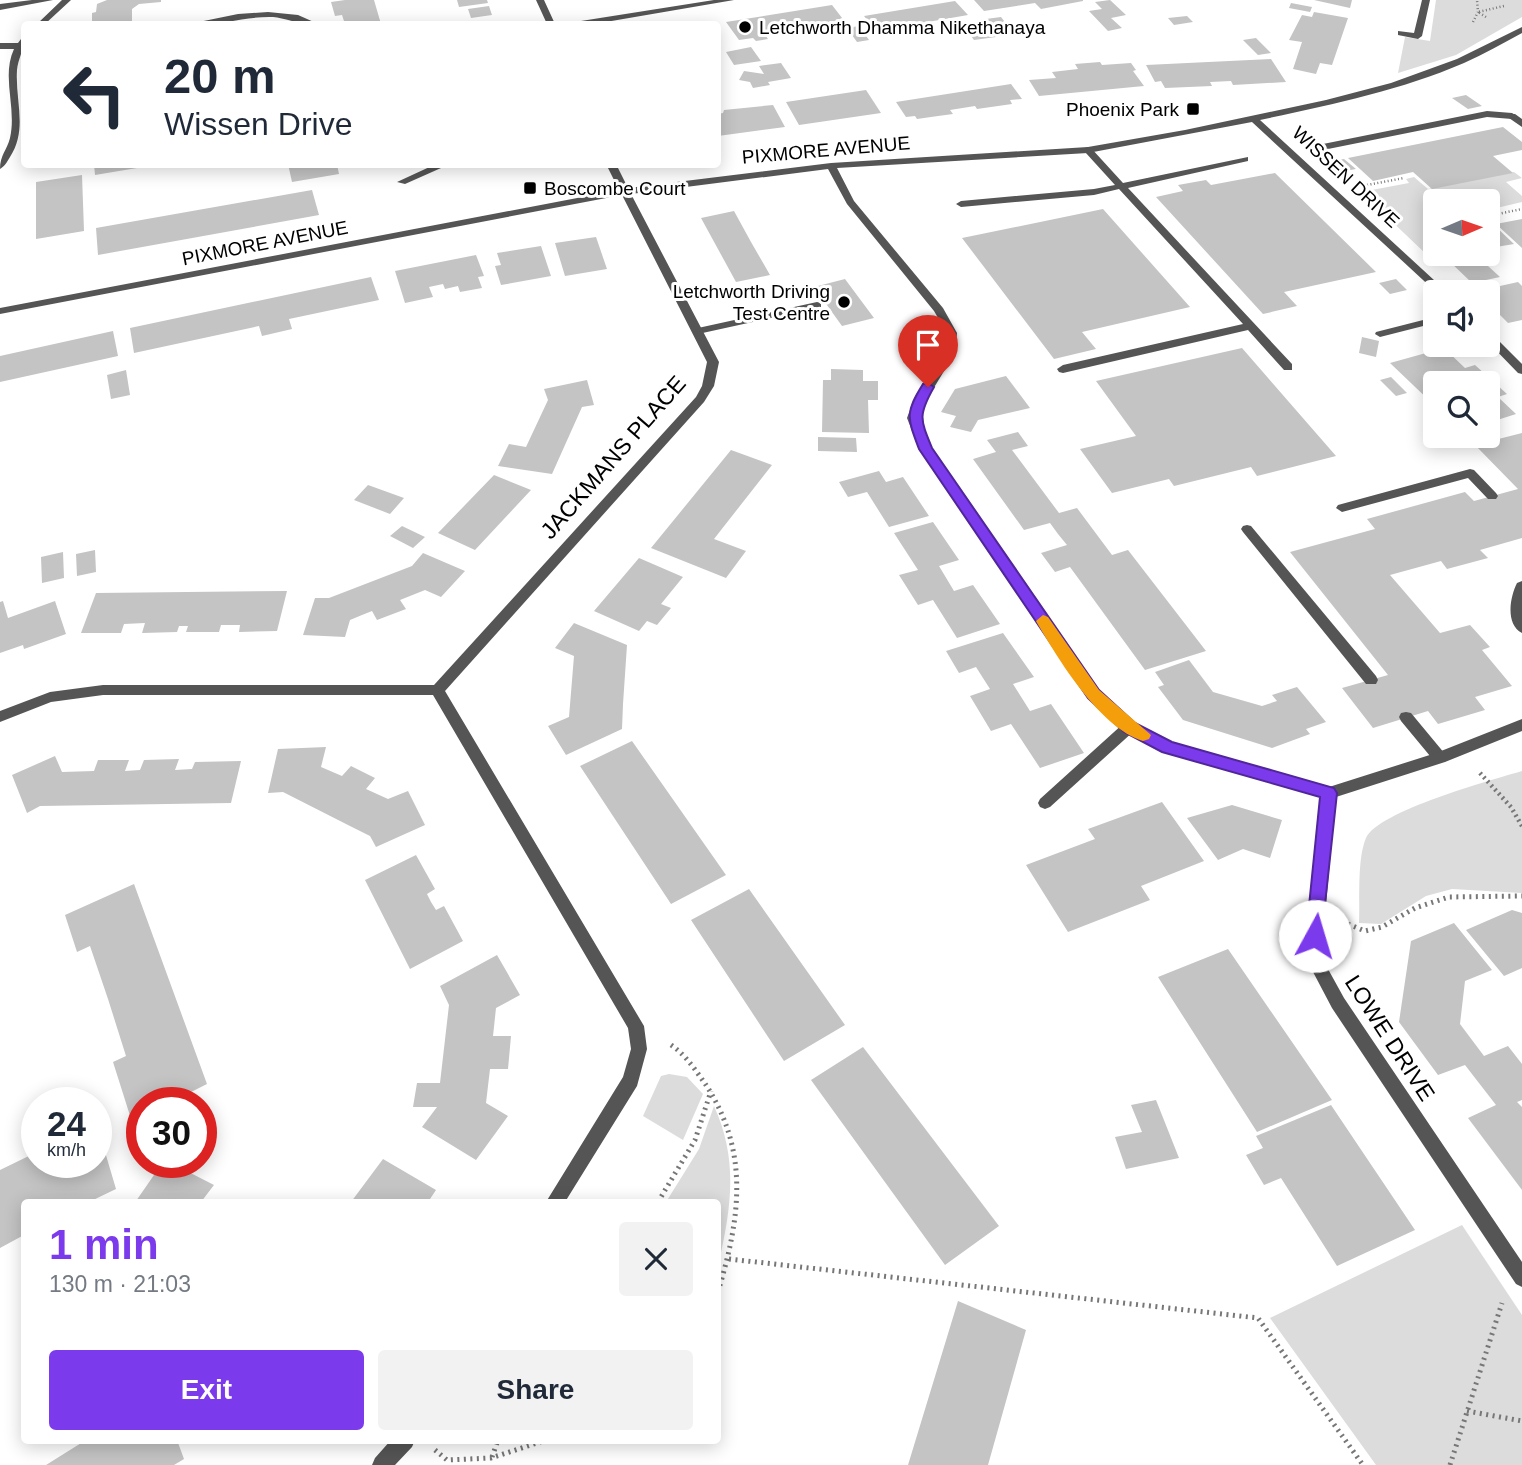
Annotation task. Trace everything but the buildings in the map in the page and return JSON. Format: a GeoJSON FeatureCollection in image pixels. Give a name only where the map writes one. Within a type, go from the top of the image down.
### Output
{"type":"FeatureCollection","features":[{"type":"Feature","properties":{"kind":"street"},"geometry":{"type":"LineString","coordinates":[[0,7],[49,0]]}},
{"type":"Feature","properties":{"kind":"street"},"geometry":{"type":"LineString","coordinates":[[44,21],[67,0]]}},
{"type":"Feature","properties":{"kind":"street"},"geometry":{"type":"LineString","coordinates":[[540,0],[550,21]]}},
{"type":"Feature","properties":{"kind":"street"},"geometry":{"type":"LineString","coordinates":[[600,21],[730,0]]}},
{"type":"Feature","properties":{"kind":"street"},"geometry":{"type":"LineString","coordinates":[[1401,33],[1418,36],[1426,0]]}},
{"type":"Feature","properties":{"kind":"street"},"geometry":{"type":"LineString","coordinates":[[217,21],[272,14],[299,17],[308,21]]}},
{"type":"Feature","properties":{"kind":"street","name":"PIXMORE AVENUE"},"geometry":{"type":"LineString","coordinates":[[0,311],[624,192],[831,166],[1088,150],[1327,103],[1424,76],[1522,30]]}},
{"type":"Feature","properties":{"kind":"street"},"geometry":{"type":"LineString","coordinates":[[0,46],[21,43]]}},
{"type":"Feature","properties":{"kind":"street"},"geometry":{"type":"LineString","coordinates":[[0,165],[15,138],[14,65],[21,46]]}},
{"type":"Feature","properties":{"kind":"street"},"geometry":{"type":"LineString","coordinates":[[14,65],[21,64]]}},
{"type":"Feature","properties":{"kind":"street"},"geometry":{"type":"LineString","coordinates":[[1324,147],[1487,114],[1512,116],[1522,124]]}},
{"type":"Feature","properties":{"kind":"street","name":"WISSEN DRIVE"},"geometry":{"type":"LineString","coordinates":[[1254,118],[1429,280]]}},
{"type":"Feature","properties":{"kind":"street"},"geometry":{"type":"LineString","coordinates":[[1088,150],[1287,367]]}},
{"type":"Feature","properties":{"kind":"street"},"geometry":{"type":"LineString","coordinates":[[961,204],[1094,192],[1245,159]]}},
{"type":"Feature","properties":{"kind":"street"},"geometry":{"type":"LineString","coordinates":[[831,166],[850,202],[939,310],[953,334],[949,354],[918,404],[914,418],[925,449],[1094,694],[1129,727],[1167,747],[1328,793],[1440,758],[1522,725]]}},
{"type":"Feature","properties":{"kind":"street"},"geometry":{"type":"LineString","coordinates":[[402,182],[436,168]]}},
{"type":"Feature","properties":{"kind":"street","name":"JACKMANS PLACE"},"geometry":{"type":"LineString","coordinates":[[437,690],[700,399],[712,373],[713,362],[613,168]]}},
{"type":"Feature","properties":{"kind":"street"},"geometry":{"type":"LineString","coordinates":[[698,331],[817,305]]}},
{"type":"Feature","properties":{"kind":"street"},"geometry":{"type":"LineString","coordinates":[[1380,334],[1423,323]]}},
{"type":"Feature","properties":{"kind":"street"},"geometry":{"type":"LineString","coordinates":[[1063,369],[1250,326]]}},
{"type":"Feature","properties":{"kind":"street"},"geometry":{"type":"LineString","coordinates":[[1500,348],[1522,370]]}},
{"type":"Feature","properties":{"kind":"street"},"geometry":{"type":"LineString","coordinates":[[1342,508],[1470,473],[1492,496]]}},
{"type":"Feature","properties":{"kind":"street"},"geometry":{"type":"LineString","coordinates":[[1247,529],[1371,680]]}},
{"type":"Feature","properties":{"kind":"street"},"geometry":{"type":"LineString","coordinates":[[1522,586],[1516,597],[1516,612],[1522,628]]}},
{"type":"Feature","properties":{"kind":"street"},"geometry":{"type":"LineString","coordinates":[[0,717],[50,698],[103,690],[437,690],[636,1026],[639,1049],[631,1080],[557,1199]]}},
{"type":"Feature","properties":{"kind":"street"},"geometry":{"type":"LineString","coordinates":[[1406,717],[1440,758]]}},
{"type":"Feature","properties":{"kind":"street"},"geometry":{"type":"LineString","coordinates":[[1045,803],[1129,727]]}},
{"type":"Feature","properties":{"kind":"street","name":"LOWE DRIVE"},"geometry":{"type":"LineString","coordinates":[[1328,793],[1315,936],[1320,970],[1338,1003],[1518,1271]]}},
{"type":"Feature","properties":{"kind":"street"},"geometry":{"type":"LineString","coordinates":[[382,1465],[401,1444]]}},
{"type":"Feature","properties":{"kind":"path"},"geometry":{"type":"LineString","coordinates":[[1500,214],[1522,209]]}},
{"type":"Feature","properties":{"kind":"path"},"geometry":{"type":"LineString","coordinates":[[1458,750],[1511,807],[1522,826]]}},
{"type":"Feature","properties":{"kind":"path"},"geometry":{"type":"LineString","coordinates":[[1317,913],[1365,930],[1382,927],[1415,908],[1449,897],[1522,896]]}},
{"type":"Feature","properties":{"kind":"path"},"geometry":{"type":"LineString","coordinates":[[636,1026],[680,1050],[712,1091],[733,1140],[739,1178],[739,1209],[729,1259],[721,1283]]}},
{"type":"Feature","properties":{"kind":"path"},"geometry":{"type":"LineString","coordinates":[[660,1199],[695,1140],[712,1091]]}},
{"type":"Feature","properties":{"kind":"path"},"geometry":{"type":"LineString","coordinates":[[729,1259],[1258,1318],[1363,1465]]}},
{"type":"Feature","properties":{"kind":"path"},"geometry":{"type":"LineString","coordinates":[[1450,1465],[1518,1271]]}},
{"type":"Feature","properties":{"kind":"path"},"geometry":{"type":"LineString","coordinates":[[1467,1411],[1522,1421]]}},
{"type":"Feature","properties":{"kind":"path"},"geometry":{"type":"LineString","coordinates":[[491,1458],[496,1444]]}},
{"type":"Feature","properties":{"kind":"path"},"geometry":{"type":"LineString","coordinates":[[432,1447],[447,1460],[491,1458],[534,1444]]}},
{"type":"Feature","properties":{"kind":"shaded area"},"geometry":{"type":"Polygon","coordinates":[[[1436,0],[1522,0],[1522,17],[1456,55],[1398,73],[1405,37],[1430,41],[1436,0]]]}},
{"type":"Feature","properties":{"kind":"shaded area"},"geometry":{"type":"Polygon","coordinates":[[[1514,172],[1522,178],[1506,182],[1522,196],[1522,202],[1500,207],[1500,189],[1428,189],[1514,172]]]}},
{"type":"Feature","properties":{"kind":"shaded area"},"geometry":{"type":"Polygon","coordinates":[[[1414,177],[1428,189],[1423,189],[1423,251],[1361,192],[1409,183],[1406,179],[1414,177]]]}},
{"type":"Feature","properties":{"kind":"shaded area"},"geometry":{"type":"Polygon","coordinates":[[[1522,771],[1522,893],[1452,889],[1426,896],[1381,924],[1359,923],[1361,857],[1366,838],[1375,828],[1413,807],[1522,771]]]}},
{"type":"Feature","properties":{"kind":"shaded area"},"geometry":{"type":"Polygon","coordinates":[[[669,1074],[687,1077],[703,1094],[683,1140],[643,1116],[661,1076],[669,1074]]]}},
{"type":"Feature","properties":{"kind":"shaded area"},"geometry":{"type":"Polygon","coordinates":[[[714,1106],[722,1126],[730,1166],[729,1205],[721,1251],[721,1199],[668,1199],[699,1149],[714,1106]]]}},
{"type":"Feature","properties":{"kind":"shaded area"},"geometry":{"type":"Polygon","coordinates":[[[1462,1225],[1522,1315],[1522,1465],[1376,1465],[1270,1318],[1462,1225]]]}},
{"type":"Feature","properties":{"kind":"slow traffic"},"geometry":{"type":"LineString","coordinates":[[1043,621],[1094,694],[1114,715],[1143,735]]}},
{"type":"Feature","properties":{"kind":"place","name":"Letchworth Dhamma Nikethanaya"},"geometry":{"type":"Point","coordinates":[745,27]}},
{"type":"Feature","properties":{"kind":"place","name":"Phoenix Park"},"geometry":{"type":"Point","coordinates":[1193,109]}},
{"type":"Feature","properties":{"kind":"place","name":"Boscombe Court"},"geometry":{"type":"Point","coordinates":[530,188]}},
{"type":"Feature","properties":{"kind":"place","name":"Letchworth Driving Test Centre"},"geometry":{"type":"Point","coordinates":[844,302]}},
{"type":"Feature","properties":{"kind":"route"},"geometry":{"type":"LineString","coordinates":[[928,387],[918,404],[914,418],[925,449],[1094,694],[1114,715],[1129,727],[1167,747],[1328,793],[1315,936]]}}]}
